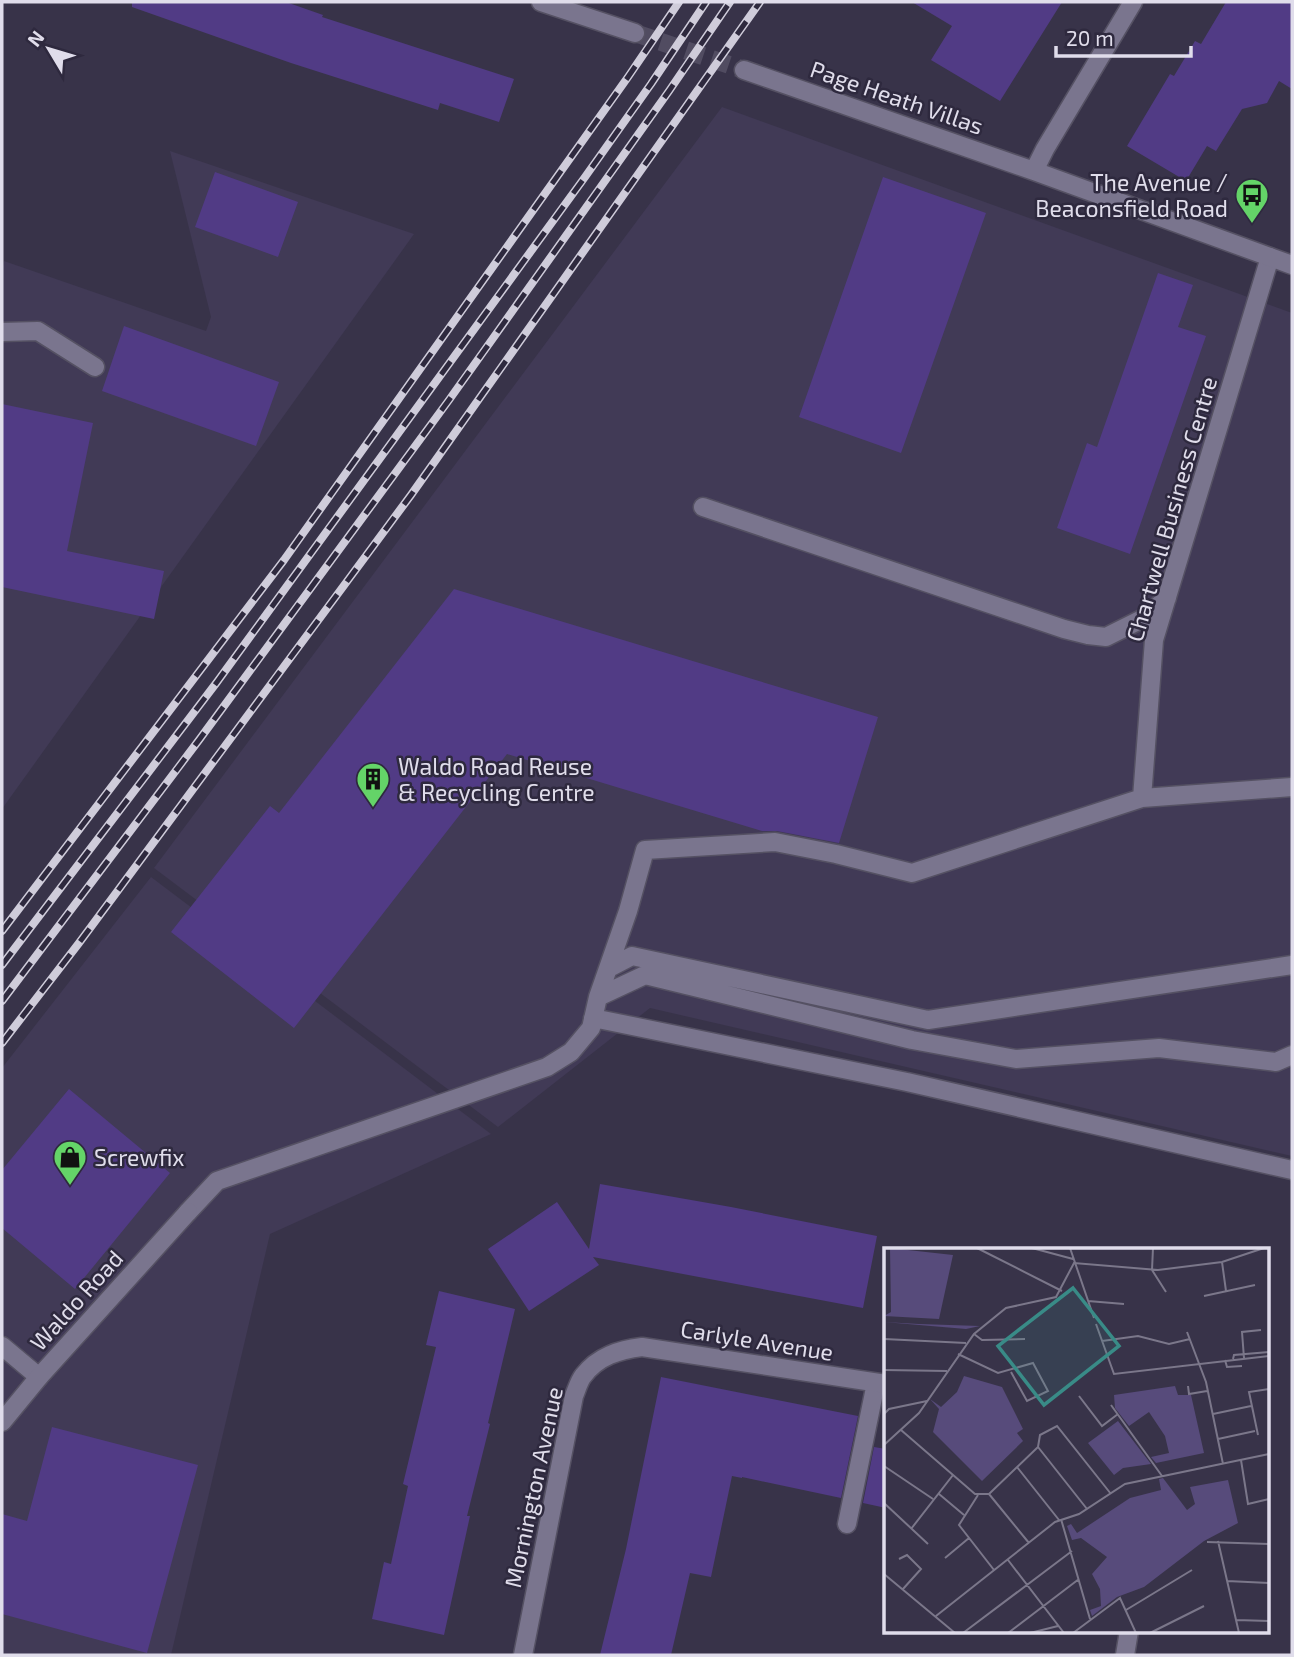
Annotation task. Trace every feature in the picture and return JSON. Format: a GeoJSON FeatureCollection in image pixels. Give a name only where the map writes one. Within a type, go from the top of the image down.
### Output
{"type":"FeatureCollection","features":[{"type":"Feature","properties":{"kind":"street"},"geometry":{"type":"LineString","coordinates":[[541,2],[635,33]]}},
{"type":"Feature","properties":{"kind":"street"},"geometry":{"type":"LineString","coordinates":[[1034,171],[1133,2]]}},
{"type":"Feature","properties":{"kind":"street","name":"Page Heath Villas"},"geometry":{"type":"LineString","coordinates":[[744,70],[1292,265]]}},
{"type":"Feature","properties":{"kind":"street","name":"Chartwell Business Centre"},"geometry":{"type":"LineString","coordinates":[[1142,798],[1154,639],[1270,257]]}},
{"type":"Feature","properties":{"kind":"street"},"geometry":{"type":"LineString","coordinates":[[2,332],[38,331],[96,367]]}},
{"type":"Feature","properties":{"kind":"street"},"geometry":{"type":"LineString","coordinates":[[703,507],[1088,635],[1106,637],[1144,618],[1168,597]]}},
{"type":"Feature","properties":{"kind":"street"},"geometry":{"type":"LineString","coordinates":[[1142,798],[1292,787]]}},
{"type":"Feature","properties":{"kind":"street","name":"Waldo Road"},"geometry":{"type":"LineString","coordinates":[[2,1422],[39,1377],[217,1181],[547,1067],[571,1052],[590,1028],[645,850],[775,842],[912,873],[1142,798]]}},
{"type":"Feature","properties":{"kind":"street"},"geometry":{"type":"LineString","coordinates":[[609,968],[632,956],[928,1020],[1292,965]]}},
{"type":"Feature","properties":{"kind":"street"},"geometry":{"type":"LineString","coordinates":[[598,997],[645,975],[912,1040],[1016,1059],[1159,1048],[1276,1062],[1292,1055]]}},
{"type":"Feature","properties":{"kind":"street"},"geometry":{"type":"LineString","coordinates":[[593,1018],[907,1082],[1292,1170]]}},
{"type":"Feature","properties":{"kind":"street"},"geometry":{"type":"LineString","coordinates":[[2,1346],[39,1377]]}},
{"type":"Feature","properties":{"kind":"street","name":"Carlyle Avenue"},"geometry":{"type":"LineString","coordinates":[[621,1349],[642,1347],[881,1384]]}},
{"type":"Feature","properties":{"kind":"street","name":"Mornington Avenue"},"geometry":{"type":"LineString","coordinates":[[523,1655],[574,1396],[583,1376],[599,1360],[621,1349]]}},
{"type":"Feature","properties":{"kind":"street"},"geometry":{"type":"LineString","coordinates":[[847,1524],[881,1384]]}},
{"type":"Feature","properties":{"kind":"street"},"geometry":{"type":"LineString","coordinates":[[1125,1655],[1129,1632]]}},
{"type":"Feature","properties":{"kind":"shaded area"},"geometry":{"type":"Polygon","coordinates":[[[722,107],[1292,313],[1292,1156],[650,1008],[498,1127],[154,868],[722,107]]]}},
{"type":"Feature","properties":{"kind":"shaded area"},"geometry":{"type":"Polygon","coordinates":[[[170,151],[414,234],[2,809],[4,261],[206,331],[211,317],[170,151]]]}},
{"type":"Feature","properties":{"kind":"shaded area"},"geometry":{"type":"Polygon","coordinates":[[[151,877],[491,1134],[270,1234],[171,1655],[2,1655],[2,1068],[151,877]]]}},
{"type":"Feature","properties":{"kind":"building"},"geometry":{"type":"Polygon","coordinates":[[[132,2],[286,2],[323,15],[322,17],[514,79],[499,122],[440,103],[438,110],[291,63],[132,7],[132,2]]]}},
{"type":"Feature","properties":{"kind":"building"},"geometry":{"type":"Polygon","coordinates":[[[912,2],[1062,2],[1000,101],[931,60],[952,26],[912,2]]]}},
{"type":"Feature","properties":{"kind":"building"},"geometry":{"type":"Polygon","coordinates":[[[1226,2],[1292,2],[1292,89],[1279,81],[1267,103],[1242,109],[1216,151],[1207,146],[1186,181],[1127,146],[1170,74],[1174,76],[1195,41],[1201,44],[1226,2]]]}},
{"type":"Feature","properties":{"kind":"building"},"geometry":{"type":"Polygon","coordinates":[[[215,172],[298,202],[278,257],[195,227],[215,172]]]}},
{"type":"Feature","properties":{"kind":"building"},"geometry":{"type":"Polygon","coordinates":[[[883,177],[986,213],[901,453],[799,417],[883,177]]]}},
{"type":"Feature","properties":{"kind":"building"},"geometry":{"type":"Polygon","coordinates":[[[1158,273],[1193,285],[1178,327],[1206,336],[1130,554],[1057,528],[1087,443],[1097,447],[1158,273]]]}},
{"type":"Feature","properties":{"kind":"building"},"geometry":{"type":"Polygon","coordinates":[[[124,326],[279,382],[256,446],[102,391],[124,326]]]}},
{"type":"Feature","properties":{"kind":"building"},"geometry":{"type":"Polygon","coordinates":[[[2,404],[93,423],[67,551],[164,571],[154,619],[2,587],[2,404]]]}},
{"type":"Feature","properties":{"kind":"building","name":"Waldo Road Reuse & Recycling Centre"},"geometry":{"type":"Polygon","coordinates":[[[454,589],[878,717],[839,843],[777,831],[762,831],[507,754],[294,1028],[171,932],[270,806],[279,813],[454,589]]]}},
{"type":"Feature","properties":{"kind":"building"},"geometry":{"type":"Polygon","coordinates":[[[69,1089],[170,1173],[75,1289],[2,1228],[2,1170],[69,1089]]]}},
{"type":"Feature","properties":{"kind":"building"},"geometry":{"type":"Polygon","coordinates":[[[600,1184],[877,1236],[863,1308],[593,1257],[599,1265],[529,1311],[488,1249],[557,1202],[589,1249],[600,1184]]]}},
{"type":"Feature","properties":{"kind":"building"},"geometry":{"type":"Polygon","coordinates":[[[439,1291],[515,1309],[467,1516],[470,1516],[444,1635],[372,1619],[384,1562],[391,1564],[408,1486],[403,1484],[436,1347],[426,1345],[439,1291]]]}},
{"type":"Feature","properties":{"kind":"building"},"geometry":{"type":"Polygon","coordinates":[[[661,1377],[858,1416],[841,1498],[732,1476],[711,1577],[690,1573],[671,1655],[600,1655],[626,1549],[661,1377]]]}},
{"type":"Feature","properties":{"kind":"building"},"geometry":{"type":"Polygon","coordinates":[[[52,1427],[198,1465],[147,1653],[2,1614],[2,1514],[27,1521],[52,1427]]]}},
{"type":"Feature","properties":{"kind":"building"},"geometry":{"type":"Polygon","coordinates":[[[874,1447],[884,1449],[884,1508],[863,1503],[874,1447]]]}},
{"type":"Feature","properties":{"kind":"tunnel"},"geometry":{"type":"LineString","coordinates":[[635,33],[744,70]]}},
{"type":"Feature","properties":{"kind":"railway"},"geometry":{"type":"LineString","coordinates":[[2,931],[284,560],[679,2]]}},
{"type":"Feature","properties":{"kind":"railway"},"geometry":{"type":"LineString","coordinates":[[2,965],[217,682],[585,177],[706,2]]}},
{"type":"Feature","properties":{"kind":"railway"},"geometry":{"type":"LineString","coordinates":[[2,1001],[199,740],[449,400],[730,2]]}},
{"type":"Feature","properties":{"kind":"railway"},"geometry":{"type":"LineString","coordinates":[[2,1043],[411,495],[760,2]]}},
{"type":"Feature","properties":{"kind":"place","name":"The Avenue / Beaconsfield Road"},"geometry":{"type":"Point","coordinates":[1252,225]}},
{"type":"Feature","properties":{"kind":"place","name":"Waldo Road Reuse & Recycling Centre"},"geometry":{"type":"Point","coordinates":[373,809]}},
{"type":"Feature","properties":{"kind":"place","name":"Screwfix"},"geometry":{"type":"Point","coordinates":[70,1187]}}]}
